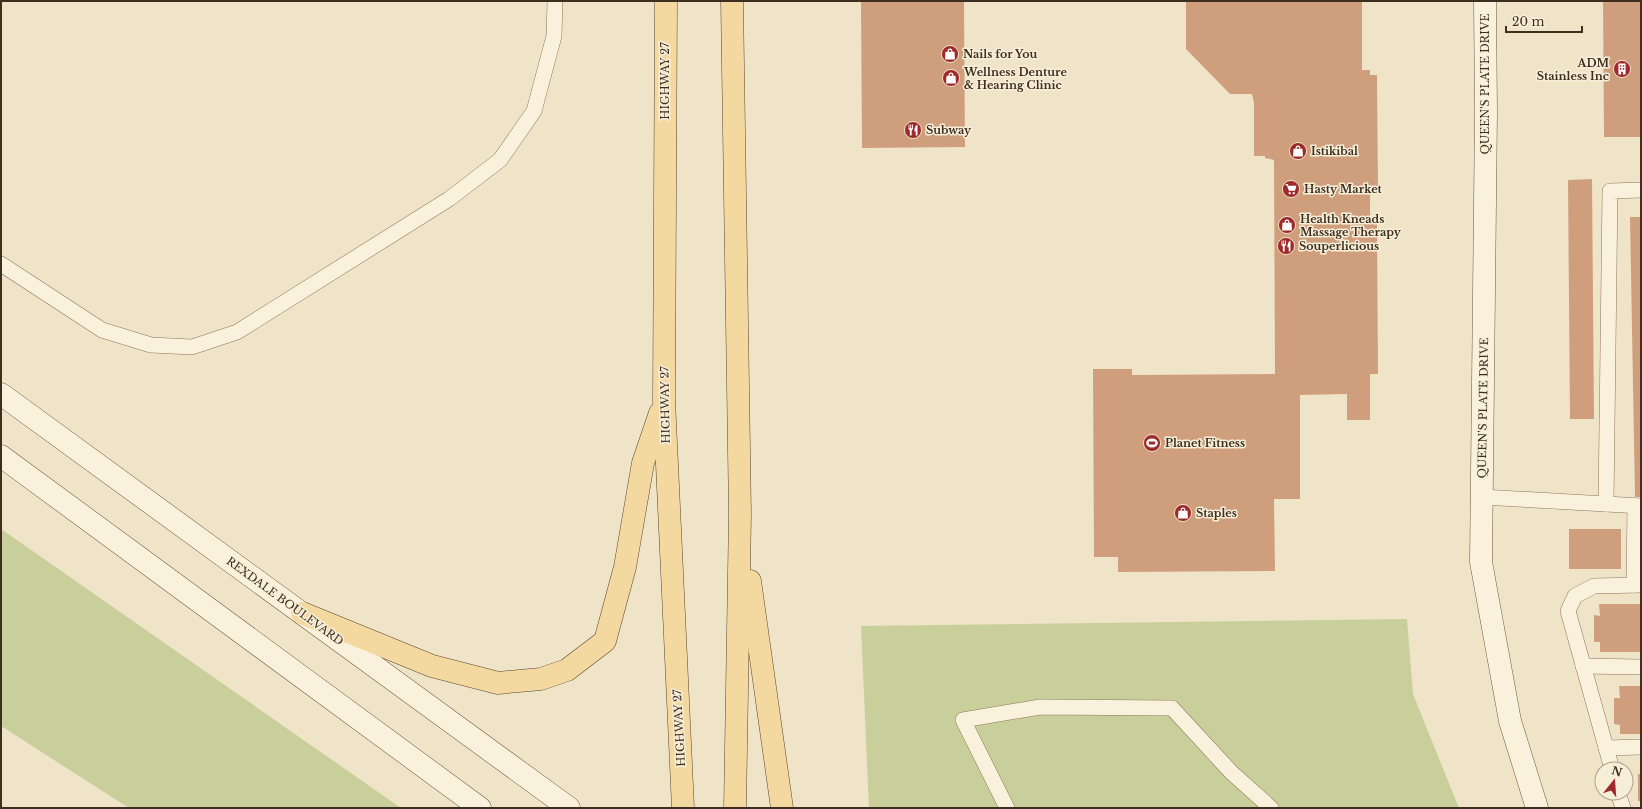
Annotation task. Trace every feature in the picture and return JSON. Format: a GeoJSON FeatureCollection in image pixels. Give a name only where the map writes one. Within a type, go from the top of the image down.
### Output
{"type":"FeatureCollection","features":[{"type":"Feature","properties":{"kind":"main road","name":"HIGHWAY 27"},"geometry":{"type":"LineString","coordinates":[[666,1],[664,400],[683,808]]}},
{"type":"Feature","properties":{"kind":"main road"},"geometry":{"type":"LineString","coordinates":[[732,1],[740,514],[735,808]]}},
{"type":"Feature","properties":{"kind":"main road","name":"QUEEN'S PLATE DRIVE"},"geometry":{"type":"LineString","coordinates":[[1485,1],[1486,112],[1481,562],[1510,721],[1537,808]]}},
{"type":"Feature","properties":{"kind":"main road","name":"REXDALE BOULEVARD"},"geometry":{"type":"LineString","coordinates":[[1,394],[569,808]]}},
{"type":"Feature","properties":{"kind":"main road"},"geometry":{"type":"LineString","coordinates":[[302,613],[432,666],[498,683],[541,679],[567,670],[605,641],[625,567],[643,463],[664,400]]}},
{"type":"Feature","properties":{"kind":"main road"},"geometry":{"type":"LineString","coordinates":[[1,456],[480,808]]}},
{"type":"Feature","properties":{"kind":"main road"},"geometry":{"type":"LineString","coordinates":[[740,514],[782,808]]}},
{"type":"Feature","properties":{"kind":"lane"},"geometry":{"type":"LineString","coordinates":[[1,264],[102,330],[151,345],[192,348],[237,332],[448,199],[500,160],[534,111],[554,36],[555,1]]}},
{"type":"Feature","properties":{"kind":"lane"},"geometry":{"type":"LineString","coordinates":[[1606,504],[1610,191],[1641,190]]}},
{"type":"Feature","properties":{"kind":"lane"},"geometry":{"type":"LineString","coordinates":[[1482,497],[1638,506],[1638,585],[1594,586],[1576,596],[1568,611],[1610,761]]}},
{"type":"Feature","properties":{"kind":"lane"},"geometry":{"type":"LineString","coordinates":[[1583,666],[1641,667]]}},
{"type":"Feature","properties":{"kind":"lane"},"geometry":{"type":"LineString","coordinates":[[1007,808],[963,720],[1048,707],[1172,708],[1231,772],[1270,808]]}},
{"type":"Feature","properties":{"kind":"lane"},"geometry":{"type":"LineString","coordinates":[[1606,748],[1641,747]]}},
{"type":"Feature","properties":{"kind":"green space"},"geometry":{"type":"Polygon","coordinates":[[[1,529],[401,808],[129,808],[1,726],[1,529]]]}},
{"type":"Feature","properties":{"kind":"green space"},"geometry":{"type":"Polygon","coordinates":[[[1407,619],[1413,694],[1459,808],[869,808],[861,626],[1407,619]]]}},
{"type":"Feature","properties":{"kind":"building"},"geometry":{"type":"Polygon","coordinates":[[[861,1],[964,1],[965,147],[862,148],[861,1]]]}},
{"type":"Feature","properties":{"kind":"building"},"geometry":{"type":"Polygon","coordinates":[[[1186,1],[1362,1],[1362,70],[1370,70],[1370,75],[1377,75],[1378,194],[1370,193],[1370,222],[1377,222],[1378,374],[1370,374],[1370,420],[1347,420],[1347,394],[1300,395],[1300,499],[1274,499],[1275,571],[1118,572],[1118,557],[1094,557],[1093,369],[1132,369],[1132,375],[1275,374],[1274,160],[1265,158],[1265,156],[1254,156],[1254,103],[1252,94],[1230,94],[1186,49],[1186,1]]]}},
{"type":"Feature","properties":{"kind":"building","name":"ADM Stainless Inc"},"geometry":{"type":"Polygon","coordinates":[[[1603,1],[1641,1],[1641,137],[1604,137],[1603,1]]]}},
{"type":"Feature","properties":{"kind":"building"},"geometry":{"type":"Polygon","coordinates":[[[1592,179],[1594,419],[1570,419],[1568,180],[1592,179]]]}},
{"type":"Feature","properties":{"kind":"building"},"geometry":{"type":"Polygon","coordinates":[[[1630,217],[1641,217],[1641,497],[1635,497],[1630,217]]]}},
{"type":"Feature","properties":{"kind":"building"},"geometry":{"type":"Polygon","coordinates":[[[1569,529],[1621,529],[1621,569],[1569,569],[1569,529]]]}},
{"type":"Feature","properties":{"kind":"building"},"geometry":{"type":"Polygon","coordinates":[[[1599,604],[1641,604],[1641,652],[1600,652],[1600,642],[1594,642],[1594,615],[1600,616],[1599,604]]]}},
{"type":"Feature","properties":{"kind":"building"},"geometry":{"type":"Polygon","coordinates":[[[1619,686],[1641,686],[1641,734],[1620,734],[1620,725],[1614,724],[1614,698],[1620,698],[1619,686]]]}},
{"type":"Feature","properties":{"kind":"building"},"geometry":{"type":"Polygon","coordinates":[[[1638,774],[1641,774],[1641,801],[1638,801],[1638,774]]]}},
{"type":"Feature","properties":{"kind":"place","name":"Nails for You"},"geometry":{"type":"Point","coordinates":[950,54]}},
{"type":"Feature","properties":{"kind":"place","name":"ADM Stainless Inc"},"geometry":{"type":"Point","coordinates":[1622,69]}},
{"type":"Feature","properties":{"kind":"place","name":"Wellness Denture & Hearing Clinic"},"geometry":{"type":"Point","coordinates":[951,78]}},
{"type":"Feature","properties":{"kind":"place","name":"Subway"},"geometry":{"type":"Point","coordinates":[913,130]}},
{"type":"Feature","properties":{"kind":"place","name":"Istikibal"},"geometry":{"type":"Point","coordinates":[1298,151]}},
{"type":"Feature","properties":{"kind":"place","name":"Hasty Market"},"geometry":{"type":"Point","coordinates":[1291,189]}},
{"type":"Feature","properties":{"kind":"place","name":"Health Kneads Massage Therapy"},"geometry":{"type":"Point","coordinates":[1287,225]}},
{"type":"Feature","properties":{"kind":"place","name":"Souperlicious"},"geometry":{"type":"Point","coordinates":[1286,246]}},
{"type":"Feature","properties":{"kind":"place","name":"Planet Fitness"},"geometry":{"type":"Point","coordinates":[1152,443]}},
{"type":"Feature","properties":{"kind":"place","name":"Staples"},"geometry":{"type":"Point","coordinates":[1183,513]}}]}
